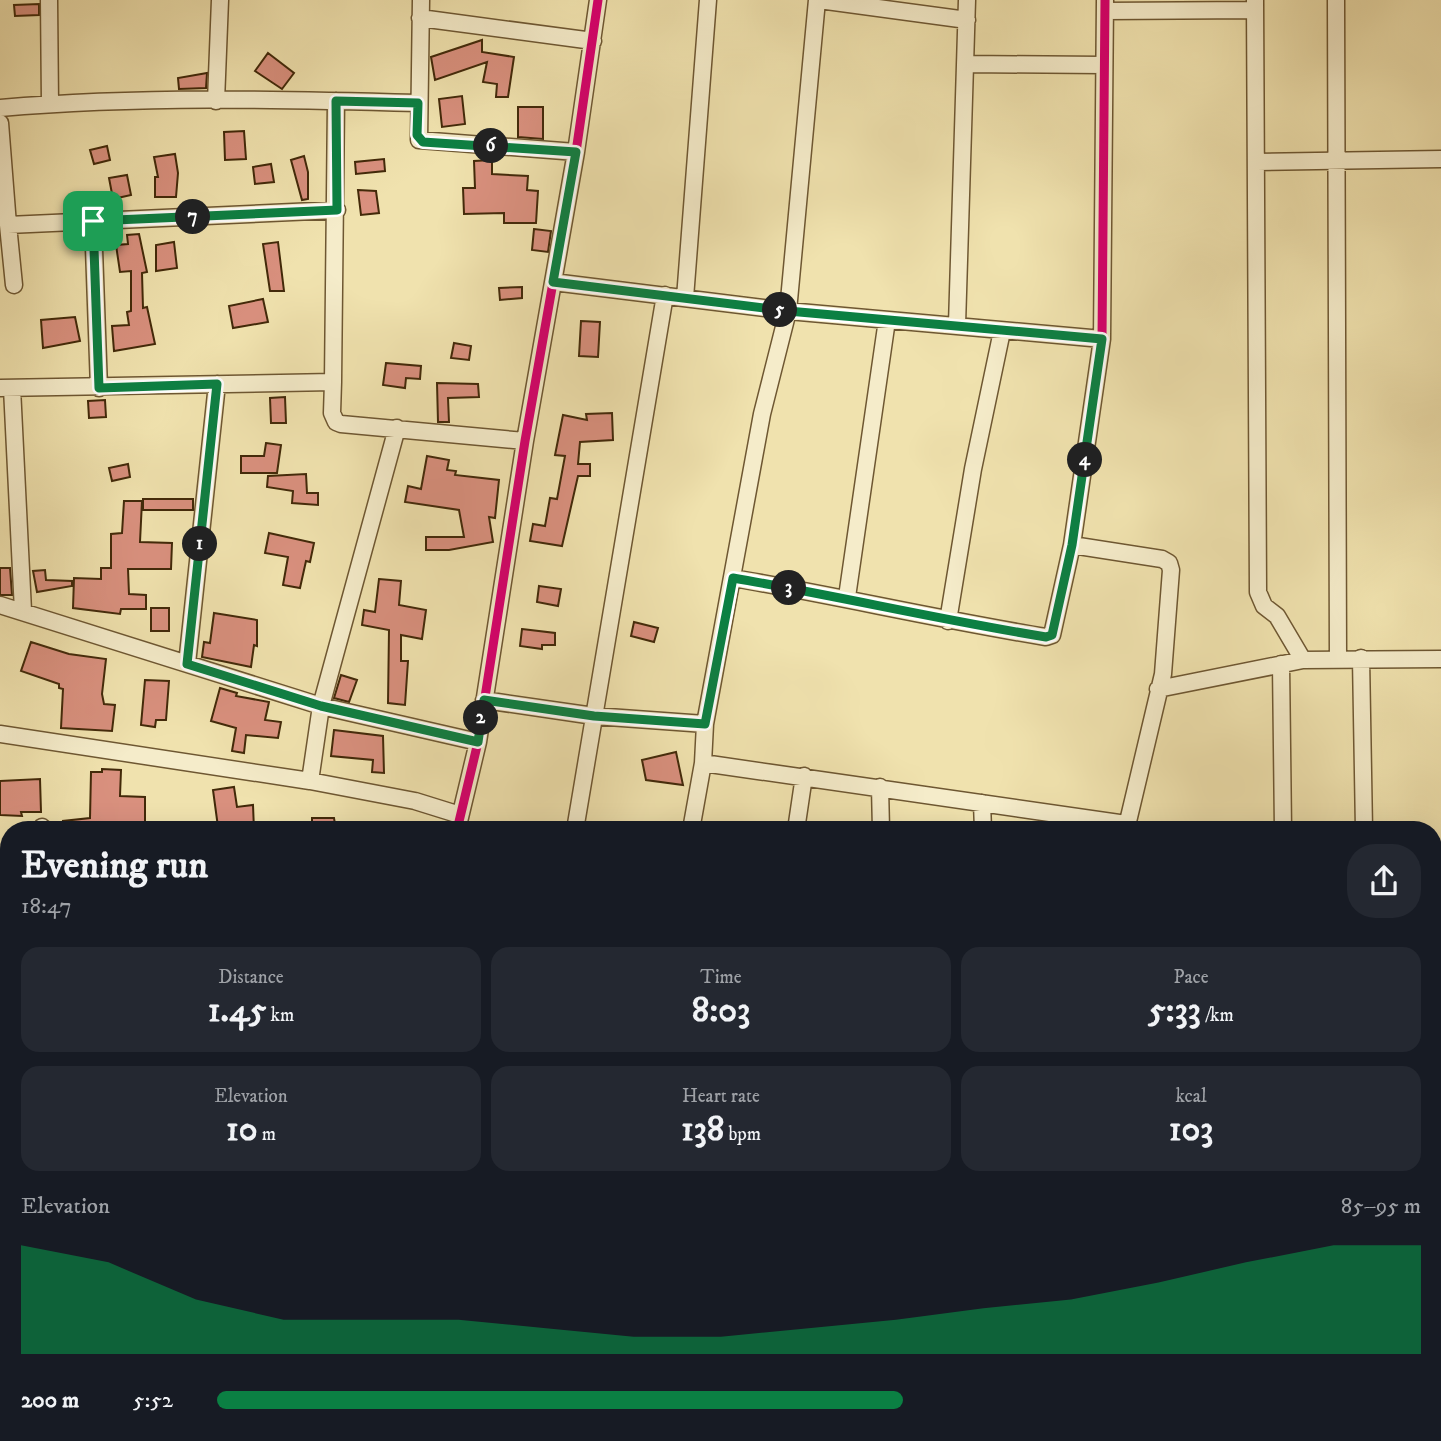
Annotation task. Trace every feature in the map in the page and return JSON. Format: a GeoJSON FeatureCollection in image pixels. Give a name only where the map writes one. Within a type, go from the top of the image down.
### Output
{"type":"FeatureCollection","features":[{"type":"Feature","properties":{"kind":"street"},"geometry":{"type":"LineString","coordinates":[[49,0],[50,104]]}},
{"type":"Feature","properties":{"kind":"street"},"geometry":{"type":"LineString","coordinates":[[216,101],[220,0]]}},
{"type":"Feature","properties":{"kind":"street"},"geometry":{"type":"LineString","coordinates":[[421,0],[417,135],[423,142],[576,152]]}},
{"type":"Feature","properties":{"kind":"street"},"geometry":{"type":"LineString","coordinates":[[458,821],[478,742],[525,441],[576,152],[598,0]]}},
{"type":"Feature","properties":{"kind":"street"},"geometry":{"type":"LineString","coordinates":[[684,298],[708,0]]}},
{"type":"Feature","properties":{"kind":"street"},"geometry":{"type":"LineString","coordinates":[[693,821],[703,763],[705,724],[762,414],[788,311],[818,0],[967,20]]}},
{"type":"Feature","properties":{"kind":"street"},"geometry":{"type":"LineString","coordinates":[[957,324],[967,0]]}},
{"type":"Feature","properties":{"kind":"street"},"geometry":{"type":"LineString","coordinates":[[1336,0],[1338,659]]}},
{"type":"Feature","properties":{"kind":"street"},"geometry":{"type":"LineString","coordinates":[[733,578],[846,597],[948,621],[1046,637],[1052,635],[1072,545],[1102,339],[1105,5],[1255,5],[1258,592],[1264,606],[1277,616],[1303,660]]}},
{"type":"Feature","properties":{"kind":"street"},"geometry":{"type":"LineString","coordinates":[[421,18],[593,41]]}},
{"type":"Feature","properties":{"kind":"street"},"geometry":{"type":"LineString","coordinates":[[965,64],[1103,65]]}},
{"type":"Feature","properties":{"kind":"street"},"geometry":{"type":"LineString","coordinates":[[0,108],[50,104],[216,101],[418,103]]}},
{"type":"Feature","properties":{"kind":"street"},"geometry":{"type":"LineString","coordinates":[[336,101],[337,210],[332,413],[335,422],[525,441]]}},
{"type":"Feature","properties":{"kind":"street"},"geometry":{"type":"LineString","coordinates":[[0,123],[14,285]]}},
{"type":"Feature","properties":{"kind":"street"},"geometry":{"type":"LineString","coordinates":[[1256,162],[1441,159]]}},
{"type":"Feature","properties":{"kind":"street"},"geometry":{"type":"LineString","coordinates":[[8,225],[337,210]]}},
{"type":"Feature","properties":{"kind":"street"},"geometry":{"type":"LineString","coordinates":[[93,221],[99,388]]}},
{"type":"Feature","properties":{"kind":"street"},"geometry":{"type":"LineString","coordinates":[[553,282],[788,311],[1102,339]]}},
{"type":"Feature","properties":{"kind":"street"},"geometry":{"type":"LineString","coordinates":[[576,821],[665,295]]}},
{"type":"Feature","properties":{"kind":"street"},"geometry":{"type":"LineString","coordinates":[[846,597],[887,320]]}},
{"type":"Feature","properties":{"kind":"street"},"geometry":{"type":"LineString","coordinates":[[948,621],[973,469],[1002,331]]}},
{"type":"Feature","properties":{"kind":"street"},"geometry":{"type":"LineString","coordinates":[[23,611],[6,388],[333,382]]}},
{"type":"Feature","properties":{"kind":"street"},"geometry":{"type":"LineString","coordinates":[[187,664],[217,384]]}},
{"type":"Feature","properties":{"kind":"street"},"geometry":{"type":"LineString","coordinates":[[310,781],[321,706],[397,428]]}},
{"type":"Feature","properties":{"kind":"street"},"geometry":{"type":"LineString","coordinates":[[1072,545],[1169,563],[1163,674],[1127,821]]}},
{"type":"Feature","properties":{"kind":"street"},"geometry":{"type":"LineString","coordinates":[[0,605],[321,706],[478,742]]}},
{"type":"Feature","properties":{"kind":"street"},"geometry":{"type":"LineString","coordinates":[[1361,659],[1364,821]]}},
{"type":"Feature","properties":{"kind":"street"},"geometry":{"type":"LineString","coordinates":[[1158,689],[1303,660],[1441,659]]}},
{"type":"Feature","properties":{"kind":"street"},"geometry":{"type":"LineString","coordinates":[[1281,664],[1283,821]]}},
{"type":"Feature","properties":{"kind":"street"},"geometry":{"type":"LineString","coordinates":[[484,700],[594,716],[705,724]]}},
{"type":"Feature","properties":{"kind":"street"},"geometry":{"type":"LineString","coordinates":[[0,734],[310,781],[415,801],[456,821]]}},
{"type":"Feature","properties":{"kind":"street"},"geometry":{"type":"LineString","coordinates":[[703,763],[880,787],[1090,821]]}},
{"type":"Feature","properties":{"kind":"street"},"geometry":{"type":"LineString","coordinates":[[797,821],[804,776]]}},
{"type":"Feature","properties":{"kind":"street"},"geometry":{"type":"LineString","coordinates":[[880,787],[881,821]]}},
{"type":"Feature","properties":{"kind":"street"},"geometry":{"type":"LineString","coordinates":[[982,803],[983,821]]}},
{"type":"Feature","properties":{"kind":"building"},"geometry":{"type":"Polygon","coordinates":[[[39,4],[39,15],[15,16],[14,5],[39,4]]]}},
{"type":"Feature","properties":{"kind":"building"},"geometry":{"type":"Polygon","coordinates":[[[482,40],[482,52],[514,57],[508,97],[496,97],[497,84],[483,82],[487,62],[435,80],[431,57],[482,40]]]}},
{"type":"Feature","properties":{"kind":"building"},"geometry":{"type":"Polygon","coordinates":[[[268,53],[294,73],[282,89],[255,71],[268,53]]]}},
{"type":"Feature","properties":{"kind":"building"},"geometry":{"type":"Polygon","coordinates":[[[207,73],[206,88],[179,89],[178,78],[207,73]]]}},
{"type":"Feature","properties":{"kind":"building"},"geometry":{"type":"Polygon","coordinates":[[[462,96],[465,124],[442,127],[439,99],[462,96]]]}},
{"type":"Feature","properties":{"kind":"building"},"geometry":{"type":"Polygon","coordinates":[[[518,107],[543,107],[543,139],[518,137],[518,107]]]}},
{"type":"Feature","properties":{"kind":"building"},"geometry":{"type":"Polygon","coordinates":[[[244,131],[246,159],[225,160],[224,132],[244,131]]]}},
{"type":"Feature","properties":{"kind":"building"},"geometry":{"type":"Polygon","coordinates":[[[107,146],[110,160],[94,164],[90,150],[107,146]]]}},
{"type":"Feature","properties":{"kind":"building"},"geometry":{"type":"Polygon","coordinates":[[[175,154],[178,173],[176,197],[155,197],[155,177],[158,177],[154,157],[175,154]]]}},
{"type":"Feature","properties":{"kind":"building"},"geometry":{"type":"Polygon","coordinates":[[[304,156],[308,172],[308,199],[302,200],[291,160],[304,156]]]}},
{"type":"Feature","properties":{"kind":"building"},"geometry":{"type":"Polygon","coordinates":[[[384,159],[385,171],[356,174],[355,162],[384,159]]]}},
{"type":"Feature","properties":{"kind":"building"},"geometry":{"type":"Polygon","coordinates":[[[492,160],[492,174],[528,176],[527,190],[538,191],[536,223],[504,223],[504,213],[464,214],[463,188],[475,188],[474,161],[492,160]]]}},
{"type":"Feature","properties":{"kind":"building"},"geometry":{"type":"Polygon","coordinates":[[[271,164],[274,182],[255,184],[253,167],[271,164]]]}},
{"type":"Feature","properties":{"kind":"building"},"geometry":{"type":"Polygon","coordinates":[[[127,175],[131,195],[113,199],[109,178],[127,175]]]}},
{"type":"Feature","properties":{"kind":"building"},"geometry":{"type":"Polygon","coordinates":[[[358,190],[376,191],[379,213],[361,215],[358,190]]]}},
{"type":"Feature","properties":{"kind":"building"},"geometry":{"type":"Polygon","coordinates":[[[534,229],[551,231],[548,252],[532,250],[534,229]]]}},
{"type":"Feature","properties":{"kind":"building"},"geometry":{"type":"Polygon","coordinates":[[[139,234],[147,272],[142,273],[143,308],[147,307],[155,344],[114,351],[112,326],[129,325],[127,312],[131,311],[131,271],[120,272],[116,245],[128,244],[127,235],[139,234]]]}},
{"type":"Feature","properties":{"kind":"building"},"geometry":{"type":"Polygon","coordinates":[[[174,242],[177,268],[156,271],[156,245],[174,242]]]}},
{"type":"Feature","properties":{"kind":"building"},"geometry":{"type":"Polygon","coordinates":[[[278,242],[284,291],[270,291],[263,244],[278,242]]]}},
{"type":"Feature","properties":{"kind":"building"},"geometry":{"type":"Polygon","coordinates":[[[522,287],[522,298],[500,300],[499,288],[522,287]]]}},
{"type":"Feature","properties":{"kind":"building"},"geometry":{"type":"Polygon","coordinates":[[[263,299],[268,322],[233,328],[229,306],[263,299]]]}},
{"type":"Feature","properties":{"kind":"building"},"geometry":{"type":"Polygon","coordinates":[[[75,317],[80,341],[43,348],[41,320],[75,317]]]}},
{"type":"Feature","properties":{"kind":"building"},"geometry":{"type":"Polygon","coordinates":[[[581,321],[600,322],[598,357],[579,356],[581,321]]]}},
{"type":"Feature","properties":{"kind":"building"},"geometry":{"type":"Polygon","coordinates":[[[454,343],[471,346],[469,360],[451,358],[454,343]]]}},
{"type":"Feature","properties":{"kind":"building"},"geometry":{"type":"Polygon","coordinates":[[[386,363],[421,366],[420,379],[406,378],[405,388],[383,385],[386,363]]]}},
{"type":"Feature","properties":{"kind":"building"},"geometry":{"type":"Polygon","coordinates":[[[437,383],[478,384],[479,397],[448,398],[449,422],[438,422],[437,383]]]}},
{"type":"Feature","properties":{"kind":"building"},"geometry":{"type":"Polygon","coordinates":[[[285,397],[286,423],[271,423],[270,398],[285,397]]]}},
{"type":"Feature","properties":{"kind":"building"},"geometry":{"type":"Polygon","coordinates":[[[105,400],[106,417],[89,418],[88,401],[105,400]]]}},
{"type":"Feature","properties":{"kind":"building"},"geometry":{"type":"Polygon","coordinates":[[[612,413],[613,440],[580,442],[578,464],[590,464],[590,476],[578,476],[562,546],[530,541],[533,524],[545,526],[550,498],[557,499],[565,456],[555,455],[563,415],[587,420],[586,414],[612,413]]]}},
{"type":"Feature","properties":{"kind":"building"},"geometry":{"type":"Polygon","coordinates":[[[266,443],[281,445],[277,473],[241,473],[241,456],[264,456],[266,443]]]}},
{"type":"Feature","properties":{"kind":"building"},"geometry":{"type":"Polygon","coordinates":[[[427,456],[449,460],[447,470],[456,471],[455,475],[499,480],[495,518],[489,517],[493,542],[449,550],[426,550],[426,537],[464,537],[459,510],[405,502],[408,486],[421,489],[427,456]]]}},
{"type":"Feature","properties":{"kind":"building"},"geometry":{"type":"Polygon","coordinates":[[[128,464],[130,477],[112,481],[109,468],[128,464]]]}},
{"type":"Feature","properties":{"kind":"building"},"geometry":{"type":"Polygon","coordinates":[[[306,474],[307,493],[318,493],[318,505],[292,503],[293,491],[267,487],[268,476],[306,474]]]}},
{"type":"Feature","properties":{"kind":"building"},"geometry":{"type":"Polygon","coordinates":[[[143,499],[193,499],[193,510],[143,510],[143,499]]]}},
{"type":"Feature","properties":{"kind":"building"},"geometry":{"type":"Polygon","coordinates":[[[124,501],[142,501],[140,542],[172,543],[171,569],[128,569],[129,594],[146,595],[146,609],[121,609],[120,614],[73,608],[74,578],[101,579],[101,568],[111,568],[111,534],[122,533],[124,501]]]}},
{"type":"Feature","properties":{"kind":"building"},"geometry":{"type":"Polygon","coordinates":[[[269,533],[314,543],[310,562],[306,561],[300,588],[283,585],[288,557],[265,553],[269,533]]]}},
{"type":"Feature","properties":{"kind":"building"},"geometry":{"type":"Polygon","coordinates":[[[0,568],[10,568],[12,595],[0,595],[0,568]]]}},
{"type":"Feature","properties":{"kind":"building"},"geometry":{"type":"Polygon","coordinates":[[[45,570],[46,580],[72,581],[72,586],[37,592],[33,571],[45,570]]]}},
{"type":"Feature","properties":{"kind":"building"},"geometry":{"type":"Polygon","coordinates":[[[379,579],[401,581],[399,605],[426,610],[422,639],[401,635],[401,661],[408,661],[405,705],[388,703],[389,630],[362,625],[364,610],[375,612],[379,579]]]}},
{"type":"Feature","properties":{"kind":"building"},"geometry":{"type":"Polygon","coordinates":[[[539,586],[561,589],[558,606],[537,602],[539,586]]]}},
{"type":"Feature","properties":{"kind":"building"},"geometry":{"type":"Polygon","coordinates":[[[151,608],[169,608],[169,631],[151,631],[151,608]]]}},
{"type":"Feature","properties":{"kind":"building"},"geometry":{"type":"Polygon","coordinates":[[[214,613],[257,620],[257,646],[254,645],[251,667],[202,657],[204,642],[210,643],[214,613]]]}},
{"type":"Feature","properties":{"kind":"building"},"geometry":{"type":"Polygon","coordinates":[[[634,622],[658,628],[654,642],[631,636],[634,622]]]}},
{"type":"Feature","properties":{"kind":"building"},"geometry":{"type":"Polygon","coordinates":[[[522,629],[555,633],[555,645],[542,645],[542,649],[520,646],[522,629]]]}},
{"type":"Feature","properties":{"kind":"building"},"geometry":{"type":"Polygon","coordinates":[[[31,642],[69,654],[106,659],[102,694],[104,704],[115,705],[112,731],[61,728],[63,689],[59,688],[59,684],[21,671],[31,642]]]}},
{"type":"Feature","properties":{"kind":"building"},"geometry":{"type":"Polygon","coordinates":[[[341,675],[357,680],[349,702],[334,698],[341,675]]]}},
{"type":"Feature","properties":{"kind":"building"},"geometry":{"type":"Polygon","coordinates":[[[145,680],[169,681],[166,720],[156,720],[155,727],[141,725],[145,680]]]}},
{"type":"Feature","properties":{"kind":"building"},"geometry":{"type":"Polygon","coordinates":[[[220,688],[237,693],[236,696],[269,702],[265,720],[281,722],[278,738],[246,735],[244,753],[232,751],[236,728],[211,721],[220,688]]]}},
{"type":"Feature","properties":{"kind":"building"},"geometry":{"type":"Polygon","coordinates":[[[334,730],[383,736],[384,773],[372,772],[373,760],[331,756],[334,730]]]}},
{"type":"Feature","properties":{"kind":"building"},"geometry":{"type":"Polygon","coordinates":[[[676,752],[683,785],[646,780],[642,760],[676,752]]]}},
{"type":"Feature","properties":{"kind":"building"},"geometry":{"type":"Polygon","coordinates":[[[102,769],[121,770],[120,796],[145,797],[145,821],[63,821],[90,818],[91,772],[102,772],[102,769]]]}},
{"type":"Feature","properties":{"kind":"building"},"geometry":{"type":"Polygon","coordinates":[[[40,779],[41,812],[21,812],[22,816],[0,815],[0,781],[40,779]]]}},
{"type":"Feature","properties":{"kind":"building"},"geometry":{"type":"Polygon","coordinates":[[[234,787],[237,807],[253,805],[254,821],[217,821],[213,790],[234,787]]]}},
{"type":"Feature","properties":{"kind":"building"},"geometry":{"type":"Polygon","coordinates":[[[312,818],[334,818],[334,821],[312,821],[312,818]]]}},
{"type":"Feature","properties":{"kind":"cycle path"},"geometry":{"type":"LineString","coordinates":[[459,821],[478,742],[525,441],[576,152],[598,0]]}},
{"type":"Feature","properties":{"kind":"cycle path"},"geometry":{"type":"LineString","coordinates":[[733,578],[1046,637],[1052,635],[1072,545],[1102,339],[1105,0]]}},
{"type":"Feature","properties":{"kind":"route"},"geometry":{"type":"LineString","coordinates":[[336,101],[418,103],[417,135],[423,142],[576,152],[553,282],[788,311],[1102,339],[1072,545],[1056,629],[1052,635],[1046,637],[948,621],[846,597],[733,578],[705,724],[594,716],[484,700],[478,742],[321,706],[187,664],[217,384],[99,388],[93,221],[337,210],[336,101]]}}]}
